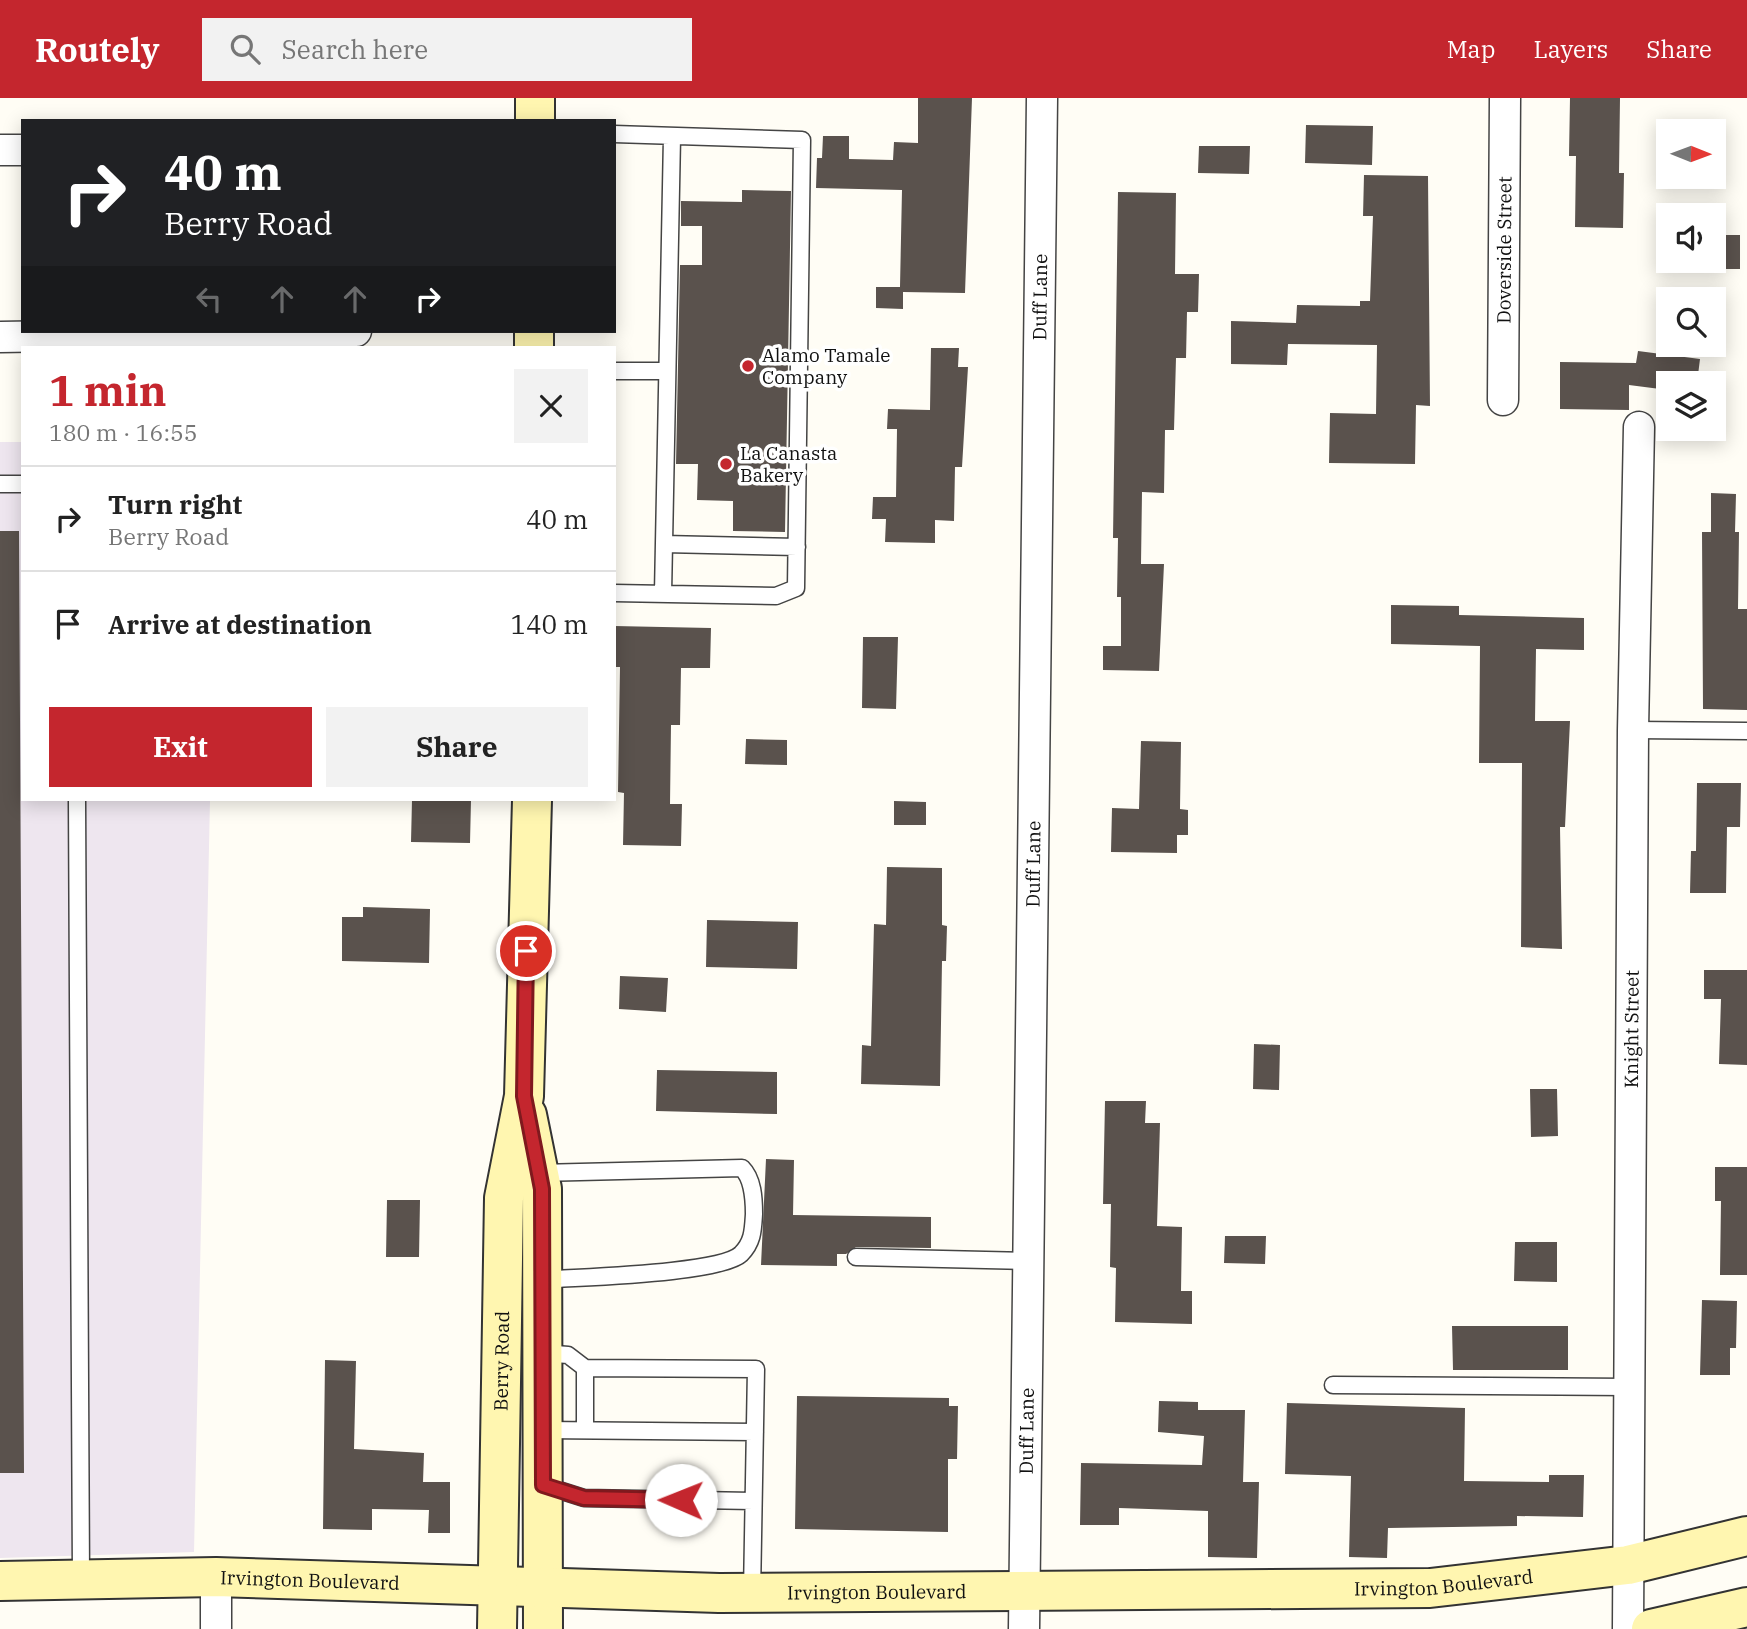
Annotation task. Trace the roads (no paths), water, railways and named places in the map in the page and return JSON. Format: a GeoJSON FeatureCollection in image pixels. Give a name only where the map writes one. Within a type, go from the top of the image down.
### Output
{"type":"FeatureCollection","features":[{"type":"Feature","properties":{"kind":"main road"},"geometry":{"type":"LineString","coordinates":[[535,98],[535,119]]}},
{"type":"Feature","properties":{"kind":"main road","name":"Berry Road"},"geometry":{"type":"LineString","coordinates":[[496,1629],[504,1198],[524,1096],[531,801]]}},
{"type":"Feature","properties":{"kind":"main road","name":"Berry Road"},"geometry":{"type":"LineString","coordinates":[[524,1096],[542,1189],[543,1629]]}},
{"type":"Feature","properties":{"kind":"main road","name":"Irvington Boulevard"},"geometry":{"type":"LineString","coordinates":[[0,1581],[216,1577],[752,1593],[1025,1611],[1430,1588],[1628,1565],[1747,1536]]}},
{"type":"Feature","properties":{"kind":"main road"},"geometry":{"type":"LineString","coordinates":[[1651,1629],[1747,1607]]}},
{"type":"Feature","properties":{"kind":"street","name":"Duff Lane"},"geometry":{"type":"LineString","coordinates":[[1025,1611],[1042,98]]}},
{"type":"Feature","properties":{"kind":"street","name":"Doverside Street"},"geometry":{"type":"LineString","coordinates":[[1503,400],[1504,98]]}},
{"type":"Feature","properties":{"kind":"street"},"geometry":{"type":"LineString","coordinates":[[0,150],[21,150]]}},
{"type":"Feature","properties":{"kind":"street"},"geometry":{"type":"LineString","coordinates":[[0,337],[237,333]]}},
{"type":"Feature","properties":{"kind":"street","name":"Knight Street"},"geometry":{"type":"LineString","coordinates":[[1628,1629],[1633,730],[1639,427]]}},
{"type":"Feature","properties":{"kind":"street"},"geometry":{"type":"LineString","coordinates":[[216,1577],[216,1629]]}},
{"type":"Feature","properties":{"kind":"lane"},"geometry":{"type":"LineString","coordinates":[[616,134],[802,140],[796,588],[776,596],[616,593]]}},
{"type":"Feature","properties":{"kind":"lane"},"geometry":{"type":"LineString","coordinates":[[663,594],[672,137]]}},
{"type":"Feature","properties":{"kind":"lane"},"geometry":{"type":"LineString","coordinates":[[616,371],[667,371]]}},
{"type":"Feature","properties":{"kind":"lane"},"geometry":{"type":"LineString","coordinates":[[0,484],[21,484]]}},
{"type":"Feature","properties":{"kind":"lane"},"geometry":{"type":"LineString","coordinates":[[664,544],[797,547]]}},
{"type":"Feature","properties":{"kind":"lane"},"geometry":{"type":"LineString","coordinates":[[1633,730],[1747,731]]}},
{"type":"Feature","properties":{"kind":"lane"},"geometry":{"type":"LineString","coordinates":[[76,801],[80,1578]]}},
{"type":"Feature","properties":{"kind":"lane"},"geometry":{"type":"LineString","coordinates":[[539,1173],[742,1168],[749,1175],[754,1203],[753,1235],[739,1256],[709,1265],[634,1274],[543,1280]]}},
{"type":"Feature","properties":{"kind":"lane"},"geometry":{"type":"LineString","coordinates":[[856,1257],[1028,1261]]}},
{"type":"Feature","properties":{"kind":"lane"},"geometry":{"type":"LineString","coordinates":[[543,1353],[568,1354],[585,1368],[756,1369],[752,1593]]}},
{"type":"Feature","properties":{"kind":"lane"},"geometry":{"type":"LineString","coordinates":[[585,1368],[585,1429]]}},
{"type":"Feature","properties":{"kind":"lane"},"geometry":{"type":"LineString","coordinates":[[1333,1385],[1629,1387]]}},
{"type":"Feature","properties":{"kind":"lane"},"geometry":{"type":"LineString","coordinates":[[543,1430],[755,1432]]}},
{"type":"Feature","properties":{"kind":"lane"},"geometry":{"type":"LineString","coordinates":[[543,1485],[584,1498],[753,1501]]}},
{"type":"Feature","properties":{"kind":"place","name":"Alamo Tamale Company"},"geometry":{"type":"Point","coordinates":[748,366]}},
{"type":"Feature","properties":{"kind":"place","name":"La Canasta Bakery"},"geometry":{"type":"Point","coordinates":[726,464]}}]}
